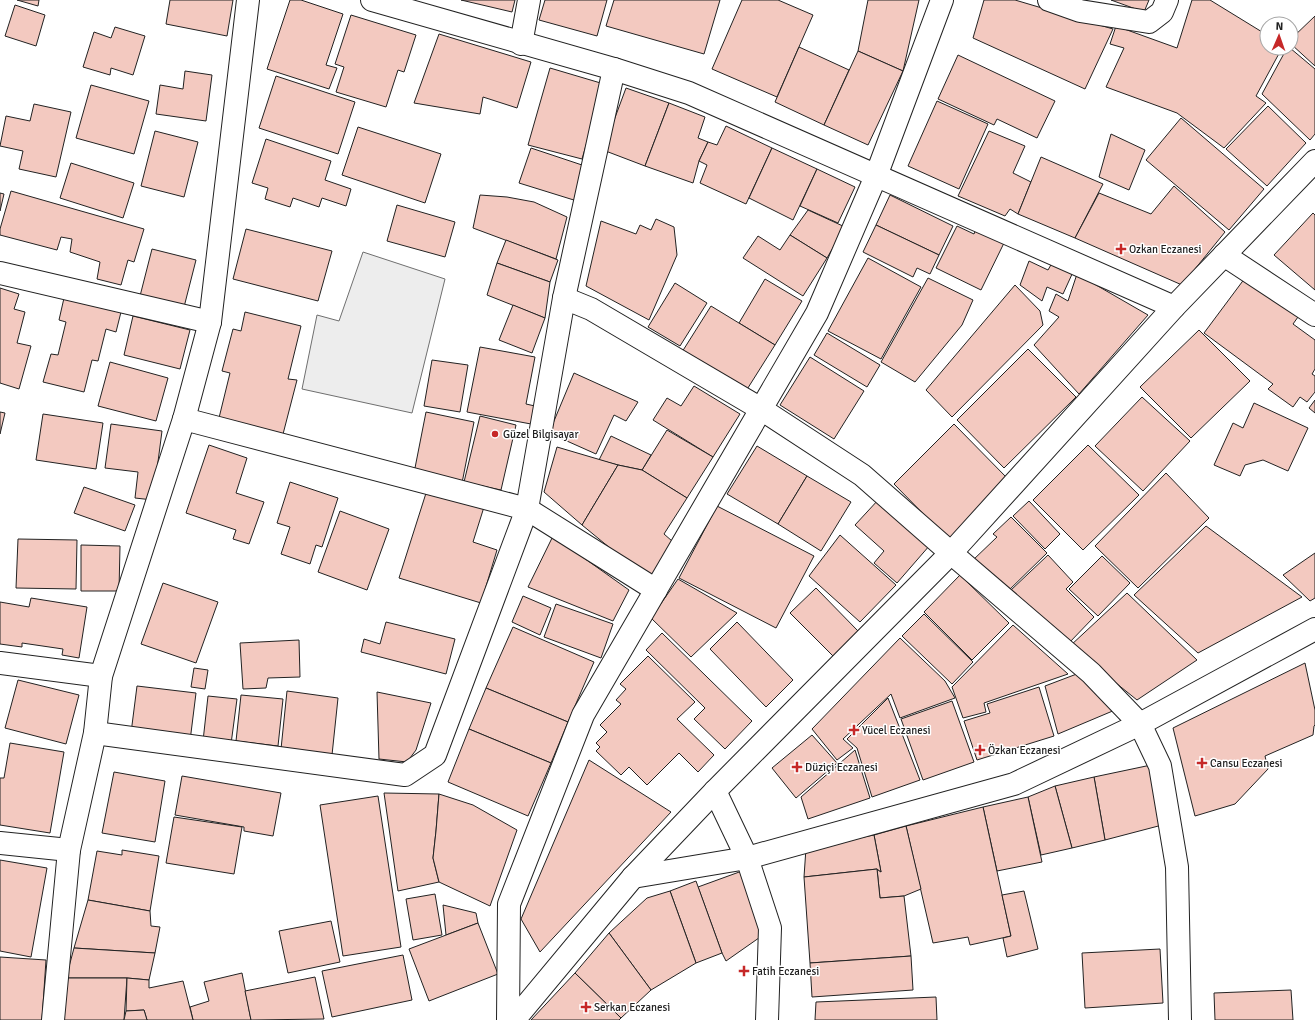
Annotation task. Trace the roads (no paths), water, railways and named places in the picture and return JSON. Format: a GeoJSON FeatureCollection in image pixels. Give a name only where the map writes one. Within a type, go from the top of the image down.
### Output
{"type":"FeatureCollection","features":[{"type":"Feature","properties":{"kind":"street"},"geometry":{"type":"LineString","coordinates":[[53,1020],[69,850],[95,733],[101,676],[184,419],[210,322],[248,0]]}},
{"type":"Feature","properties":{"kind":"street"},"geometry":{"type":"LineString","coordinates":[[376,0],[689,93],[1174,307]]}},
{"type":"Feature","properties":{"kind":"street"},"geometry":{"type":"LineString","coordinates":[[520,44],[529,0]]}},
{"type":"Feature","properties":{"kind":"street"},"geometry":{"type":"LineString","coordinates":[[508,1020],[509,904],[583,715],[817,313],[876,176],[942,0]]}},
{"type":"Feature","properties":{"kind":"street"},"geometry":{"type":"LineString","coordinates":[[1049,0],[1080,11],[1150,22],[1162,12],[1167,0]]}},
{"type":"Feature","properties":{"kind":"street"},"geometry":{"type":"LineString","coordinates":[[95,733],[405,775],[435,755],[527,509],[564,298],[614,70]]}},
{"type":"Feature","properties":{"kind":"street"},"geometry":{"type":"LineString","coordinates":[[514,1020],[633,878],[715,791],[951,553],[1174,307],[1315,161]]}},
{"type":"Feature","properties":{"kind":"street"},"geometry":{"type":"LineString","coordinates":[[1224,255],[1315,315]]}},
{"type":"Feature","properties":{"kind":"street"},"geometry":{"type":"LineString","coordinates":[[0,273],[210,322]]}},
{"type":"Feature","properties":{"kind":"street"},"geometry":{"type":"LineString","coordinates":[[564,298],[591,309],[761,409],[862,475],[1091,673],[1140,724],[1160,766],[1177,867],[1180,1020]]}},
{"type":"Feature","properties":{"kind":"street"},"geometry":{"type":"LineString","coordinates":[[184,419],[527,509],[656,590]]}},
{"type":"Feature","properties":{"kind":"street"},"geometry":{"type":"LineString","coordinates":[[633,878],[747,858],[1014,784],[1140,724],[1315,629]]}},
{"type":"Feature","properties":{"kind":"street"},"geometry":{"type":"LineString","coordinates":[[0,663],[101,676]]}},
{"type":"Feature","properties":{"kind":"street"},"geometry":{"type":"LineString","coordinates":[[715,791],[747,858],[770,928],[767,1020]]}},
{"type":"Feature","properties":{"kind":"street"},"geometry":{"type":"LineString","coordinates":[[0,842],[69,850]]}},
{"type":"Feature","properties":{"kind":"place","name":"Ozkan Eczanesi"},"geometry":{"type":"Point","coordinates":[1121,249]}},
{"type":"Feature","properties":{"kind":"place","name":"Güzel Bilgisayar"},"geometry":{"type":"Point","coordinates":[495,434]}},
{"type":"Feature","properties":{"kind":"place","name":"Yücel Eczanesi"},"geometry":{"type":"Point","coordinates":[854,730]}},
{"type":"Feature","properties":{"kind":"place","name":"Özkan Eczanesi"},"geometry":{"type":"Point","coordinates":[980,750]}},
{"type":"Feature","properties":{"kind":"place","name":"Cansu Eczanesi"},"geometry":{"type":"Point","coordinates":[1202,763]}},
{"type":"Feature","properties":{"kind":"place","name":"Düziçi Eczanesi"},"geometry":{"type":"Point","coordinates":[797,767]}},
{"type":"Feature","properties":{"kind":"place","name":"Fatih Eczanesi"},"geometry":{"type":"Point","coordinates":[744,971]}},
{"type":"Feature","properties":{"kind":"place","name":"Serkan Eczanesi"},"geometry":{"type":"Point","coordinates":[586,1007]}}]}
